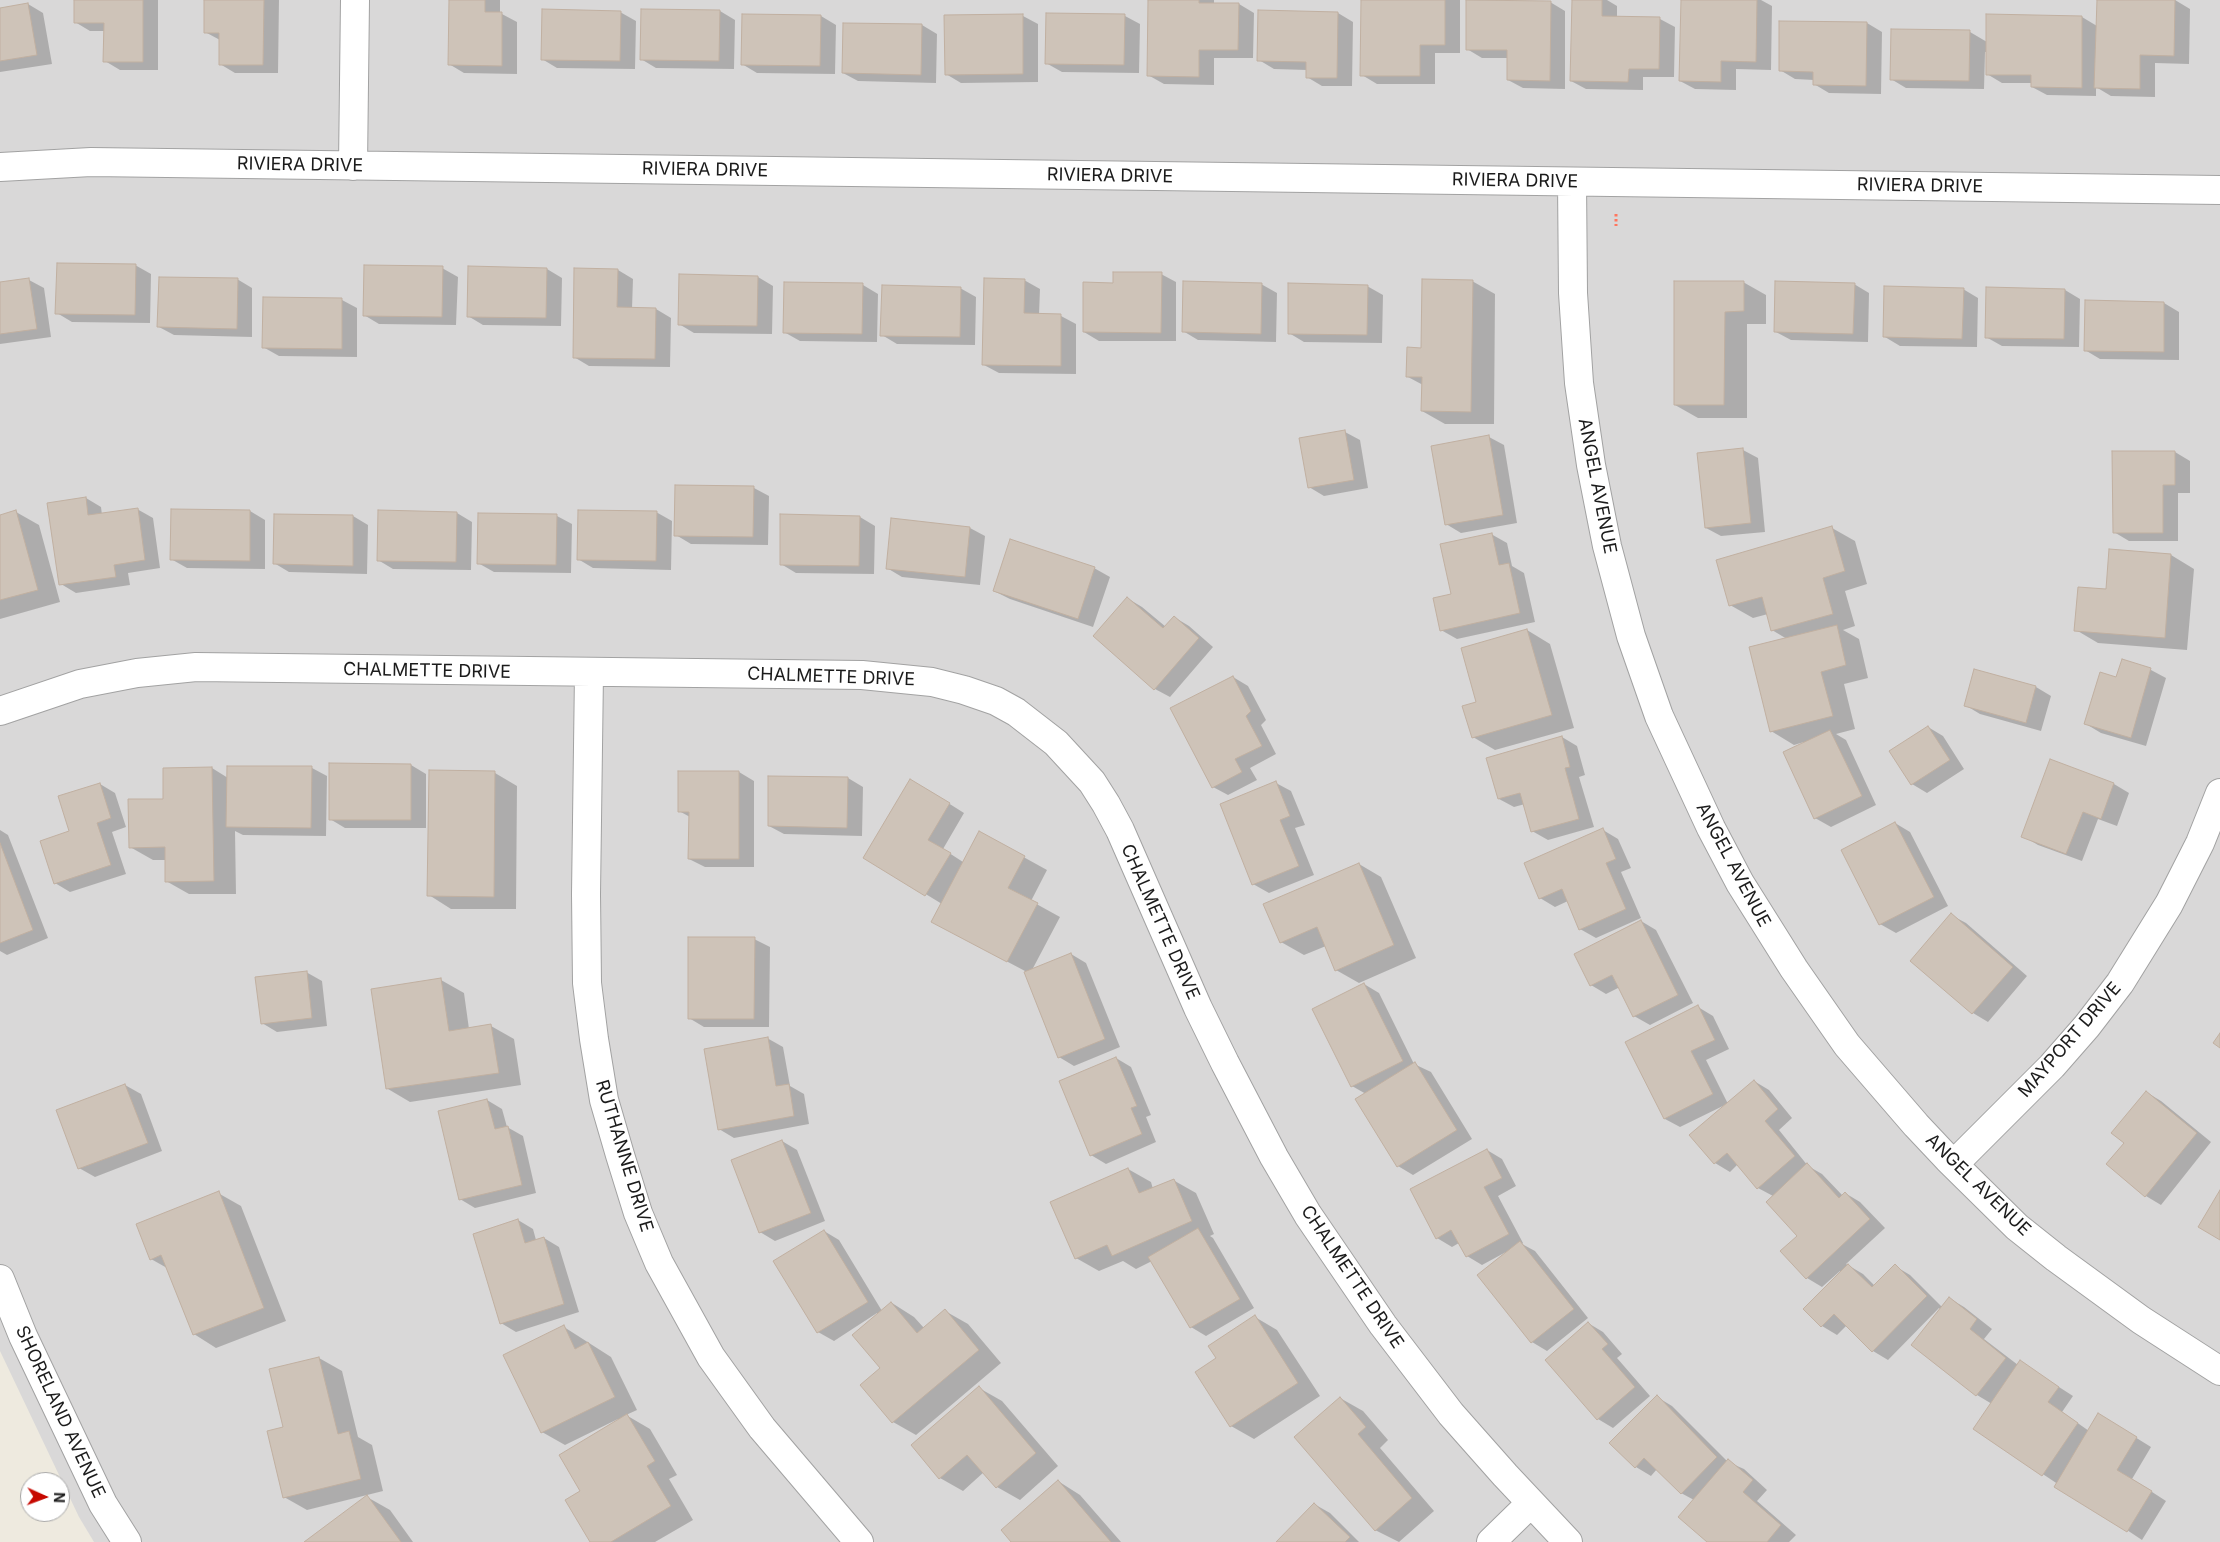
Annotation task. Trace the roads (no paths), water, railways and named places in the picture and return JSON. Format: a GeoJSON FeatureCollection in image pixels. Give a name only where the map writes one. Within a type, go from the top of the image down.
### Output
{"type":"FeatureCollection","features":[{"type":"Feature","properties":{"kind":"street"},"geometry":{"type":"LineString","coordinates":[[353,166],[355,0]]}},
{"type":"Feature","properties":{"kind":"street","name":"RIVIERA DRIVE"},"geometry":{"type":"LineString","coordinates":[[0,167],[91,162],[2220,190]]}},
{"type":"Feature","properties":{"kind":"street","name":"ANGEL AVENUE"},"geometry":{"type":"LineString","coordinates":[[1572,182],[1574,318],[1579,383],[1587,441],[1605,537],[1620,597],[1659,716],[1719,844],[1740,883],[1774,939],[1847,1044],[1916,1125],[1954,1164],[2017,1227],[2056,1258],[2141,1320],[2220,1371]]}},
{"type":"Feature","properties":{"kind":"street","name":"CHALMETTE DRIVE"},"geometry":{"type":"LineString","coordinates":[[0,711],[80,684],[137,673],[196,667],[862,675],[932,682],[996,701],[1016,712],[1056,743],[1092,782],[1120,830],[1206,1024],[1274,1157],[1308,1215],[1378,1318],[1451,1414],[1568,1542]]}},
{"type":"Feature","properties":{"kind":"street","name":"RUTHANNE DRIVE"},"geometry":{"type":"LineString","coordinates":[[588,673],[587,983],[601,1085],[638,1213],[659,1264],[710,1357],[762,1428],[859,1542]]}},
{"type":"Feature","properties":{"kind":"street","name":"MAYPORT DRIVE"},"geometry":{"type":"LineString","coordinates":[[1954,1164],[2052,1066],[2087,1026],[2120,983],[2178,888],[2200,843],[2220,794]]}},
{"type":"Feature","properties":{"kind":"street","name":"SHORELAND AVENUE"},"geometry":{"type":"LineString","coordinates":[[0,1279],[23,1336],[99,1495],[127,1542]]}},
{"type":"Feature","properties":{"kind":"street"},"geometry":{"type":"LineString","coordinates":[[1491,1542],[1531,1503]]}}]}
